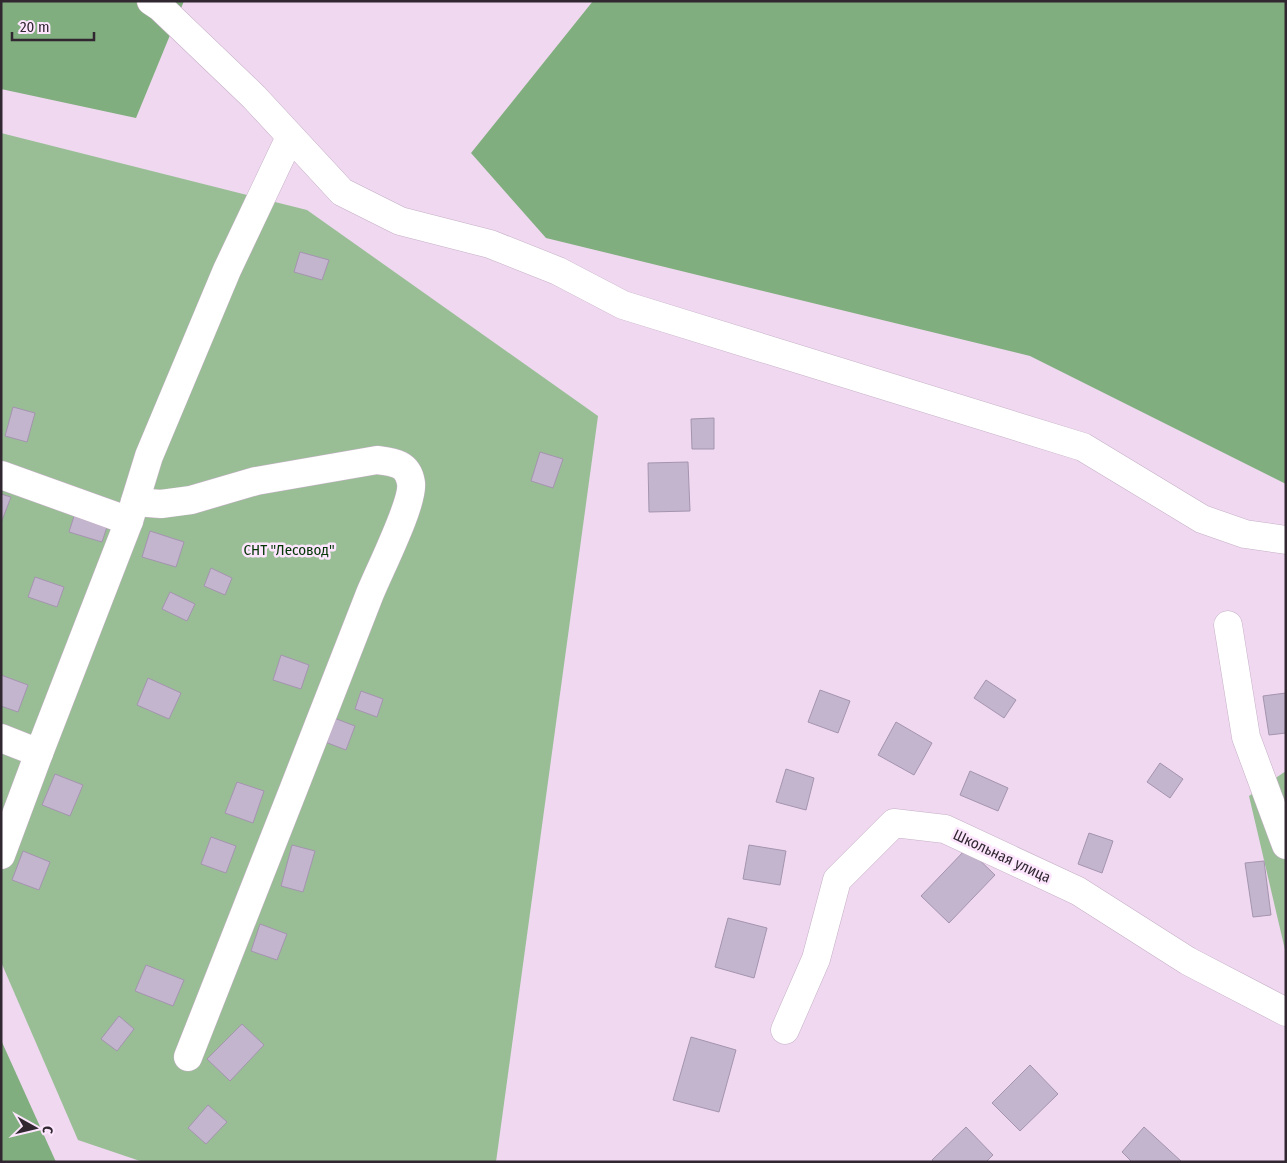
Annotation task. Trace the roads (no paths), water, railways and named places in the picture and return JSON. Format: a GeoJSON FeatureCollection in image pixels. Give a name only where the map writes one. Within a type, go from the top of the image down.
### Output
{"type":"FeatureCollection","features":[{"type":"Feature","properties":{"kind":"street"},"geometry":{"type":"LineString","coordinates":[[152,1],[246,90],[342,192],[400,221],[490,244],[558,271],[623,305],[1083,447],[1202,519],[1245,534],[1286,540]]}},
{"type":"Feature","properties":{"kind":"street"},"geometry":{"type":"LineString","coordinates":[[1,855],[132,512],[149,456],[220,288],[290,137]]}},
{"type":"Feature","properties":{"kind":"street"},"geometry":{"type":"LineString","coordinates":[[1,475],[132,512],[161,504],[191,500],[256,481],[377,460],[397,462],[405,470],[411,483],[406,508],[372,589],[188,1057]]}},
{"type":"Feature","properties":{"kind":"street"},"geometry":{"type":"LineString","coordinates":[[1228,625],[1246,737],[1286,845]]}},
{"type":"Feature","properties":{"kind":"street"},"geometry":{"type":"LineString","coordinates":[[1,738],[39,753]]}},
{"type":"Feature","properties":{"kind":"street","name":"Школьная улица"},"geometry":{"type":"LineString","coordinates":[[785,1030],[816,959],[837,880],[894,823],[945,829],[1078,891],[1188,961],[1286,1012]]}},
{"type":"Feature","properties":{"kind":"park label","name":"СНТ \"Лесовод\""},"geometry":{"type":"Point","coordinates":[289,550]}}]}
